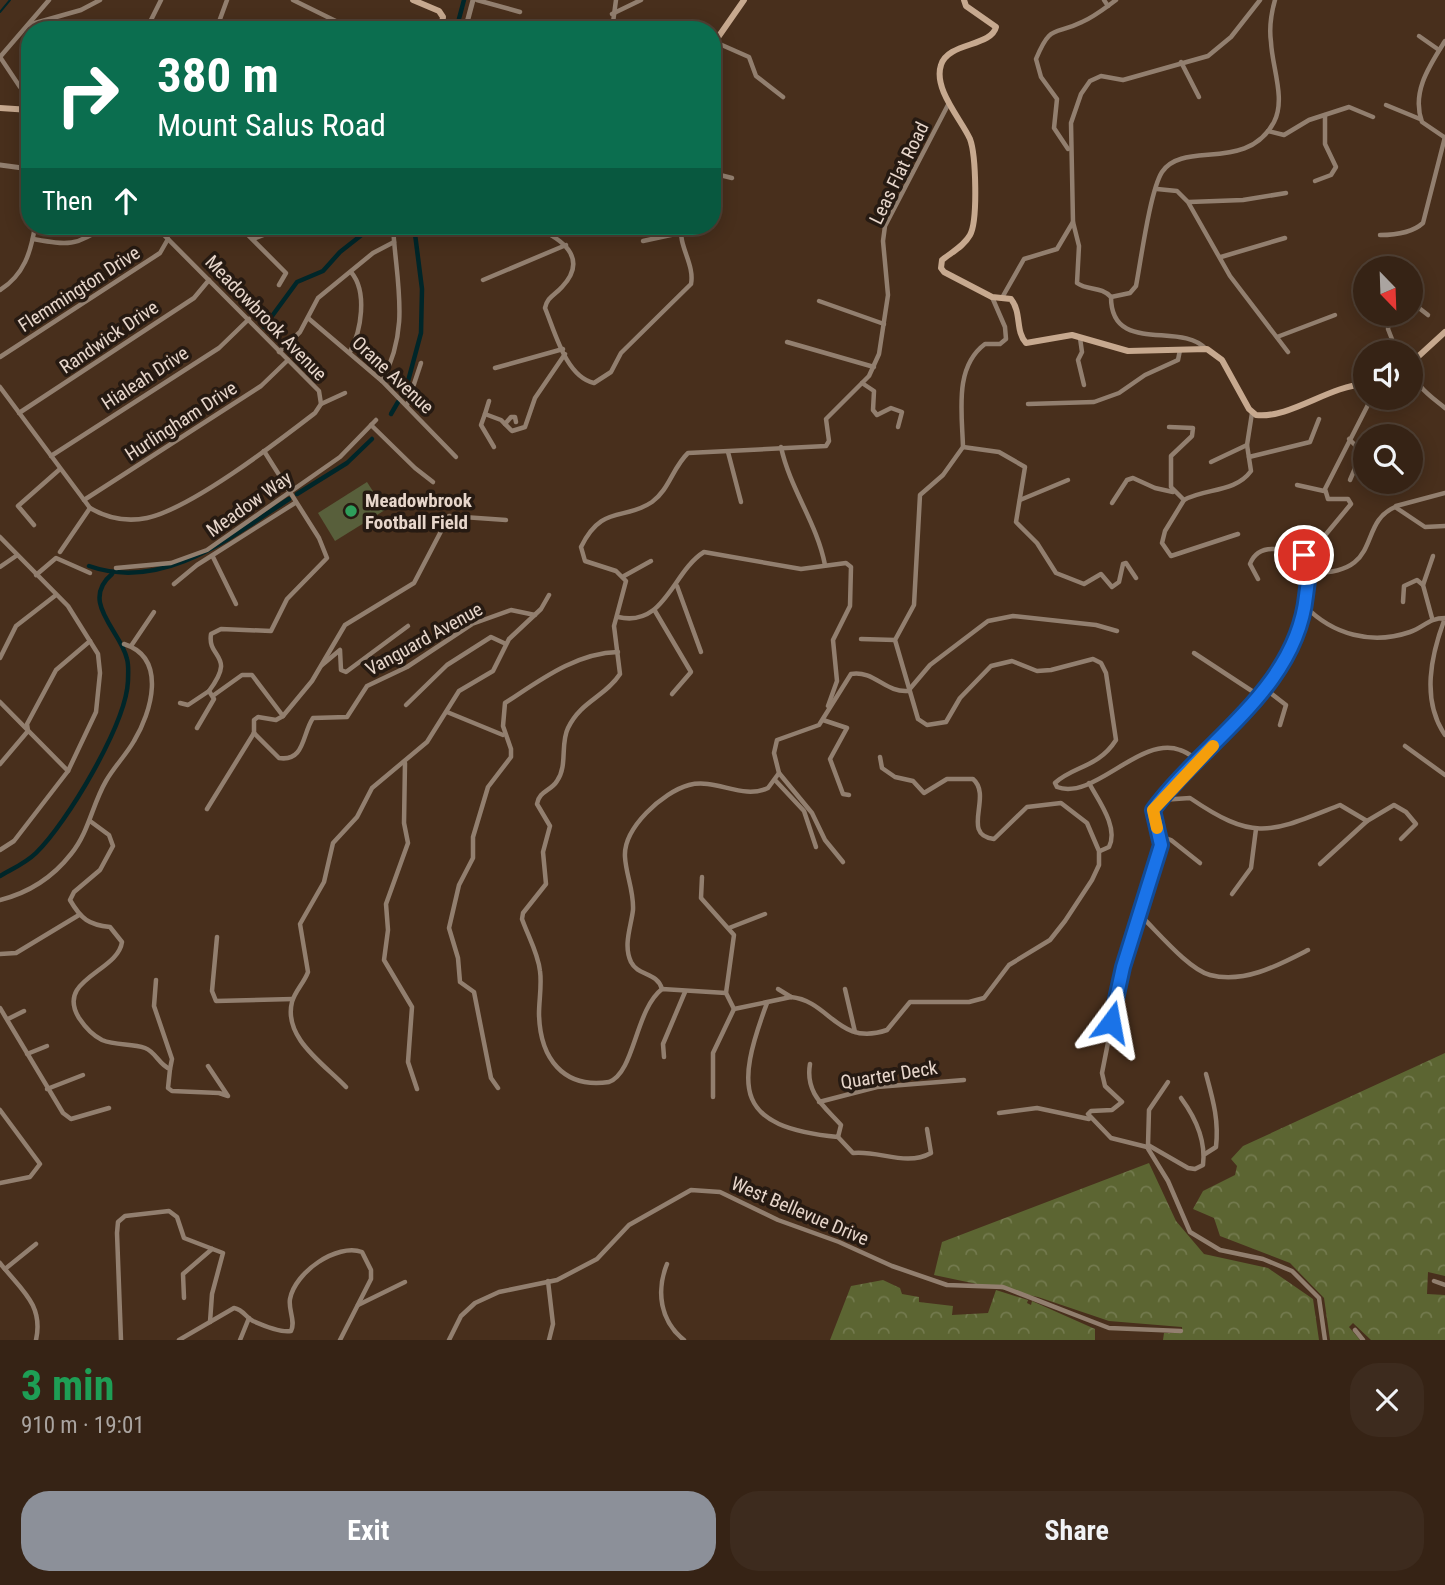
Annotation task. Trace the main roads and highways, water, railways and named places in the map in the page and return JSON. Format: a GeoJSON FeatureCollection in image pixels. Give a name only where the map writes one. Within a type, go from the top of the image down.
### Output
{"type":"FeatureCollection","features":[{"type":"Feature","properties":{"kind":"main road"},"geometry":{"type":"LineString","coordinates":[[413,0],[442,14],[442,21]]}},
{"type":"Feature","properties":{"kind":"main road"},"geometry":{"type":"LineString","coordinates":[[721,32],[744,0]]}},
{"type":"Feature","properties":{"kind":"main road"},"geometry":{"type":"LineString","coordinates":[[964,0],[966,6],[996,27],[992,35],[950,54],[941,64],[944,92],[971,142],[975,215],[967,241],[942,260],[940,268],[992,297],[1003,296],[1014,302],[1020,333],[1026,344],[1072,335],[1128,351],[1207,349],[1222,360],[1252,413],[1269,414],[1353,387]]}},
{"type":"Feature","properties":{"kind":"main road"},"geometry":{"type":"LineString","coordinates":[[0,108],[21,109]]}},
{"type":"Feature","properties":{"kind":"main road"},"geometry":{"type":"LineString","coordinates":[[1423,353],[1445,332]]}},
{"type":"Feature","properties":{"kind":"waterway"},"geometry":{"type":"LineString","coordinates":[[0,12],[10,0]]}},
{"type":"Feature","properties":{"kind":"waterway"},"geometry":{"type":"LineString","coordinates":[[458,21],[464,0]]}},
{"type":"Feature","properties":{"kind":"waterway"},"geometry":{"type":"LineString","coordinates":[[264,327],[297,282],[323,271],[340,252],[362,235]]}},
{"type":"Feature","properties":{"kind":"waterway"},"geometry":{"type":"LineString","coordinates":[[404,396],[421,333],[422,289],[415,235]]}},
{"type":"Feature","properties":{"kind":"waterway"},"geometry":{"type":"LineString","coordinates":[[391,414],[398,402]]}},
{"type":"Feature","properties":{"kind":"waterway"},"geometry":{"type":"LineString","coordinates":[[297,494],[347,463],[372,439]]}},
{"type":"Feature","properties":{"kind":"waterway"},"geometry":{"type":"LineString","coordinates":[[89,566],[116,572],[143,572],[170,566],[220,544],[289,499]]}},
{"type":"Feature","properties":{"kind":"waterway"},"geometry":{"type":"LineString","coordinates":[[0,876],[28,860],[49,839],[93,772],[117,722],[125,700],[128,664],[123,648],[101,606],[103,585],[112,574]]}},
{"type":"Feature","properties":{"kind":"place","name":"Meadowbrook Football Field"},"geometry":{"type":"Point","coordinates":[351,511]}}]}
